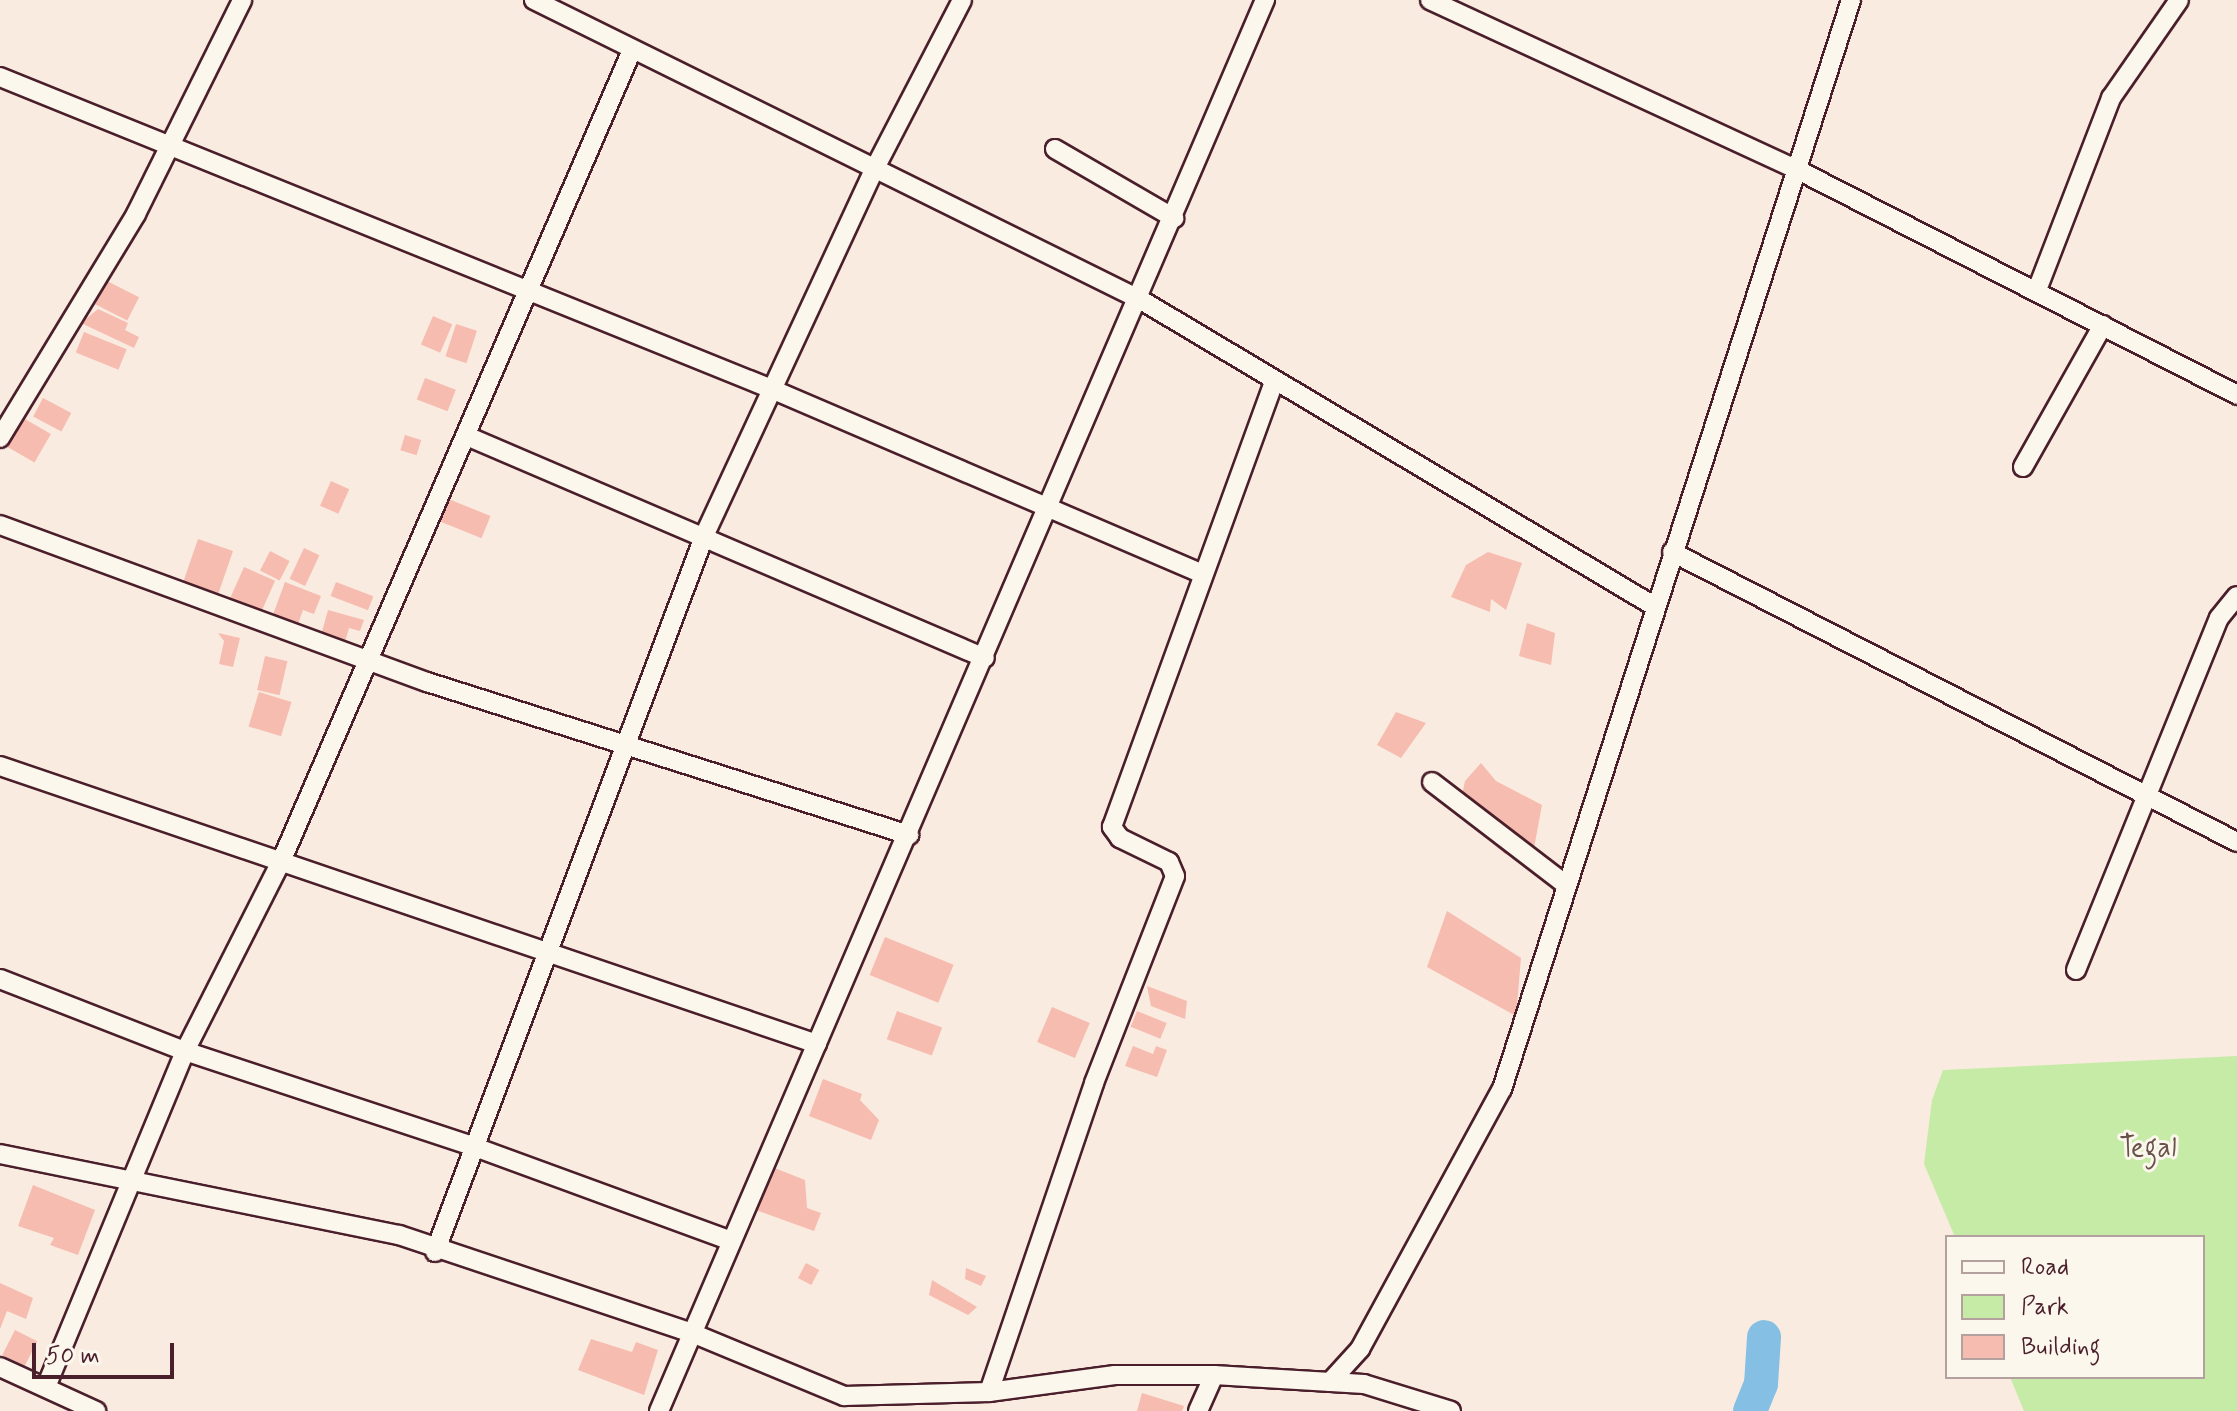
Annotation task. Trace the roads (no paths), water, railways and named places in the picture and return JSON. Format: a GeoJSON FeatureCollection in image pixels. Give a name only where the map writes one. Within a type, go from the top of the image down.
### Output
{"type":"FeatureCollection","features":[{"type":"Feature","properties":{"kind":"street"},"geometry":{"type":"LineString","coordinates":[[0,438],[6,416],[105,269],[170,147],[242,0]]}},
{"type":"Feature","properties":{"kind":"street"},"geometry":{"type":"LineString","coordinates":[[436,1250],[623,741],[705,534],[769,388],[875,168],[962,0]]}},
{"type":"Feature","properties":{"kind":"street"},"geometry":{"type":"LineString","coordinates":[[659,1411],[1141,300],[1265,0]]}},
{"type":"Feature","properties":{"kind":"street"},"geometry":{"type":"LineString","coordinates":[[1430,0],[1796,169],[2237,395]]}},
{"type":"Feature","properties":{"kind":"street"},"geometry":{"type":"LineString","coordinates":[[1330,1382],[1360,1349],[1470,1158],[1502,1089],[1654,606],[1851,0]]}},
{"type":"Feature","properties":{"kind":"street"},"geometry":{"type":"LineString","coordinates":[[2037,290],[2111,98],[2179,0]]}},
{"type":"Feature","properties":{"kind":"street"},"geometry":{"type":"LineString","coordinates":[[537,1],[1141,300],[1274,383],[1654,606]]}},
{"type":"Feature","properties":{"kind":"street"},"geometry":{"type":"LineString","coordinates":[[46,1387],[129,1180],[185,1051],[280,864],[367,660],[469,437],[632,50]]}},
{"type":"Feature","properties":{"kind":"street"},"geometry":{"type":"LineString","coordinates":[[0,77],[769,388],[1203,574]]}},
{"type":"Feature","properties":{"kind":"street"},"geometry":{"type":"LineString","coordinates":[[1055,149],[1174,218]]}},
{"type":"Feature","properties":{"kind":"street"},"geometry":{"type":"LineString","coordinates":[[2023,467],[2103,325]]}},
{"type":"Feature","properties":{"kind":"street"},"geometry":{"type":"LineString","coordinates":[[989,1392],[1094,1083],[1175,876],[1169,862],[1120,838],[1112,827],[1274,383]]}},
{"type":"Feature","properties":{"kind":"street"},"geometry":{"type":"LineString","coordinates":[[469,437],[705,534],[985,658]]}},
{"type":"Feature","properties":{"kind":"street"},"geometry":{"type":"LineString","coordinates":[[0,525],[367,660],[909,835]]}},
{"type":"Feature","properties":{"kind":"street"},"geometry":{"type":"LineString","coordinates":[[1672,552],[2237,842]]}},
{"type":"Feature","properties":{"kind":"street"},"geometry":{"type":"LineString","coordinates":[[2076,970],[2150,798],[2219,618],[2237,596]]}},
{"type":"Feature","properties":{"kind":"street"},"geometry":{"type":"LineString","coordinates":[[0,766],[280,864],[548,951],[817,1044]]}},
{"type":"Feature","properties":{"kind":"street"},"geometry":{"type":"LineString","coordinates":[[1432,782],[1566,885]]}},
{"type":"Feature","properties":{"kind":"street"},"geometry":{"type":"LineString","coordinates":[[0,979],[185,1051],[472,1146],[731,1241]]}},
{"type":"Feature","properties":{"kind":"street"},"geometry":{"type":"LineString","coordinates":[[0,1154],[436,1250],[692,1333],[844,1396],[989,1392],[1115,1375],[1214,1375],[1330,1382],[1392,1390],[1451,1411]]}},
{"type":"Feature","properties":{"kind":"street"},"geometry":{"type":"LineString","coordinates":[[0,1367],[96,1411]]}},
{"type":"Feature","properties":{"kind":"street"},"geometry":{"type":"LineString","coordinates":[[1198,1411],[1214,1375]]}},
{"type":"Feature","properties":{"kind":"waterway"},"geometry":{"type":"LineString","coordinates":[[1750,1411],[1761,1384],[1764,1337]]}},
{"type":"Feature","properties":{"kind":"park label","name":"Tegal"},"geometry":{"type":"Point","coordinates":[2148,1149]}}]}
